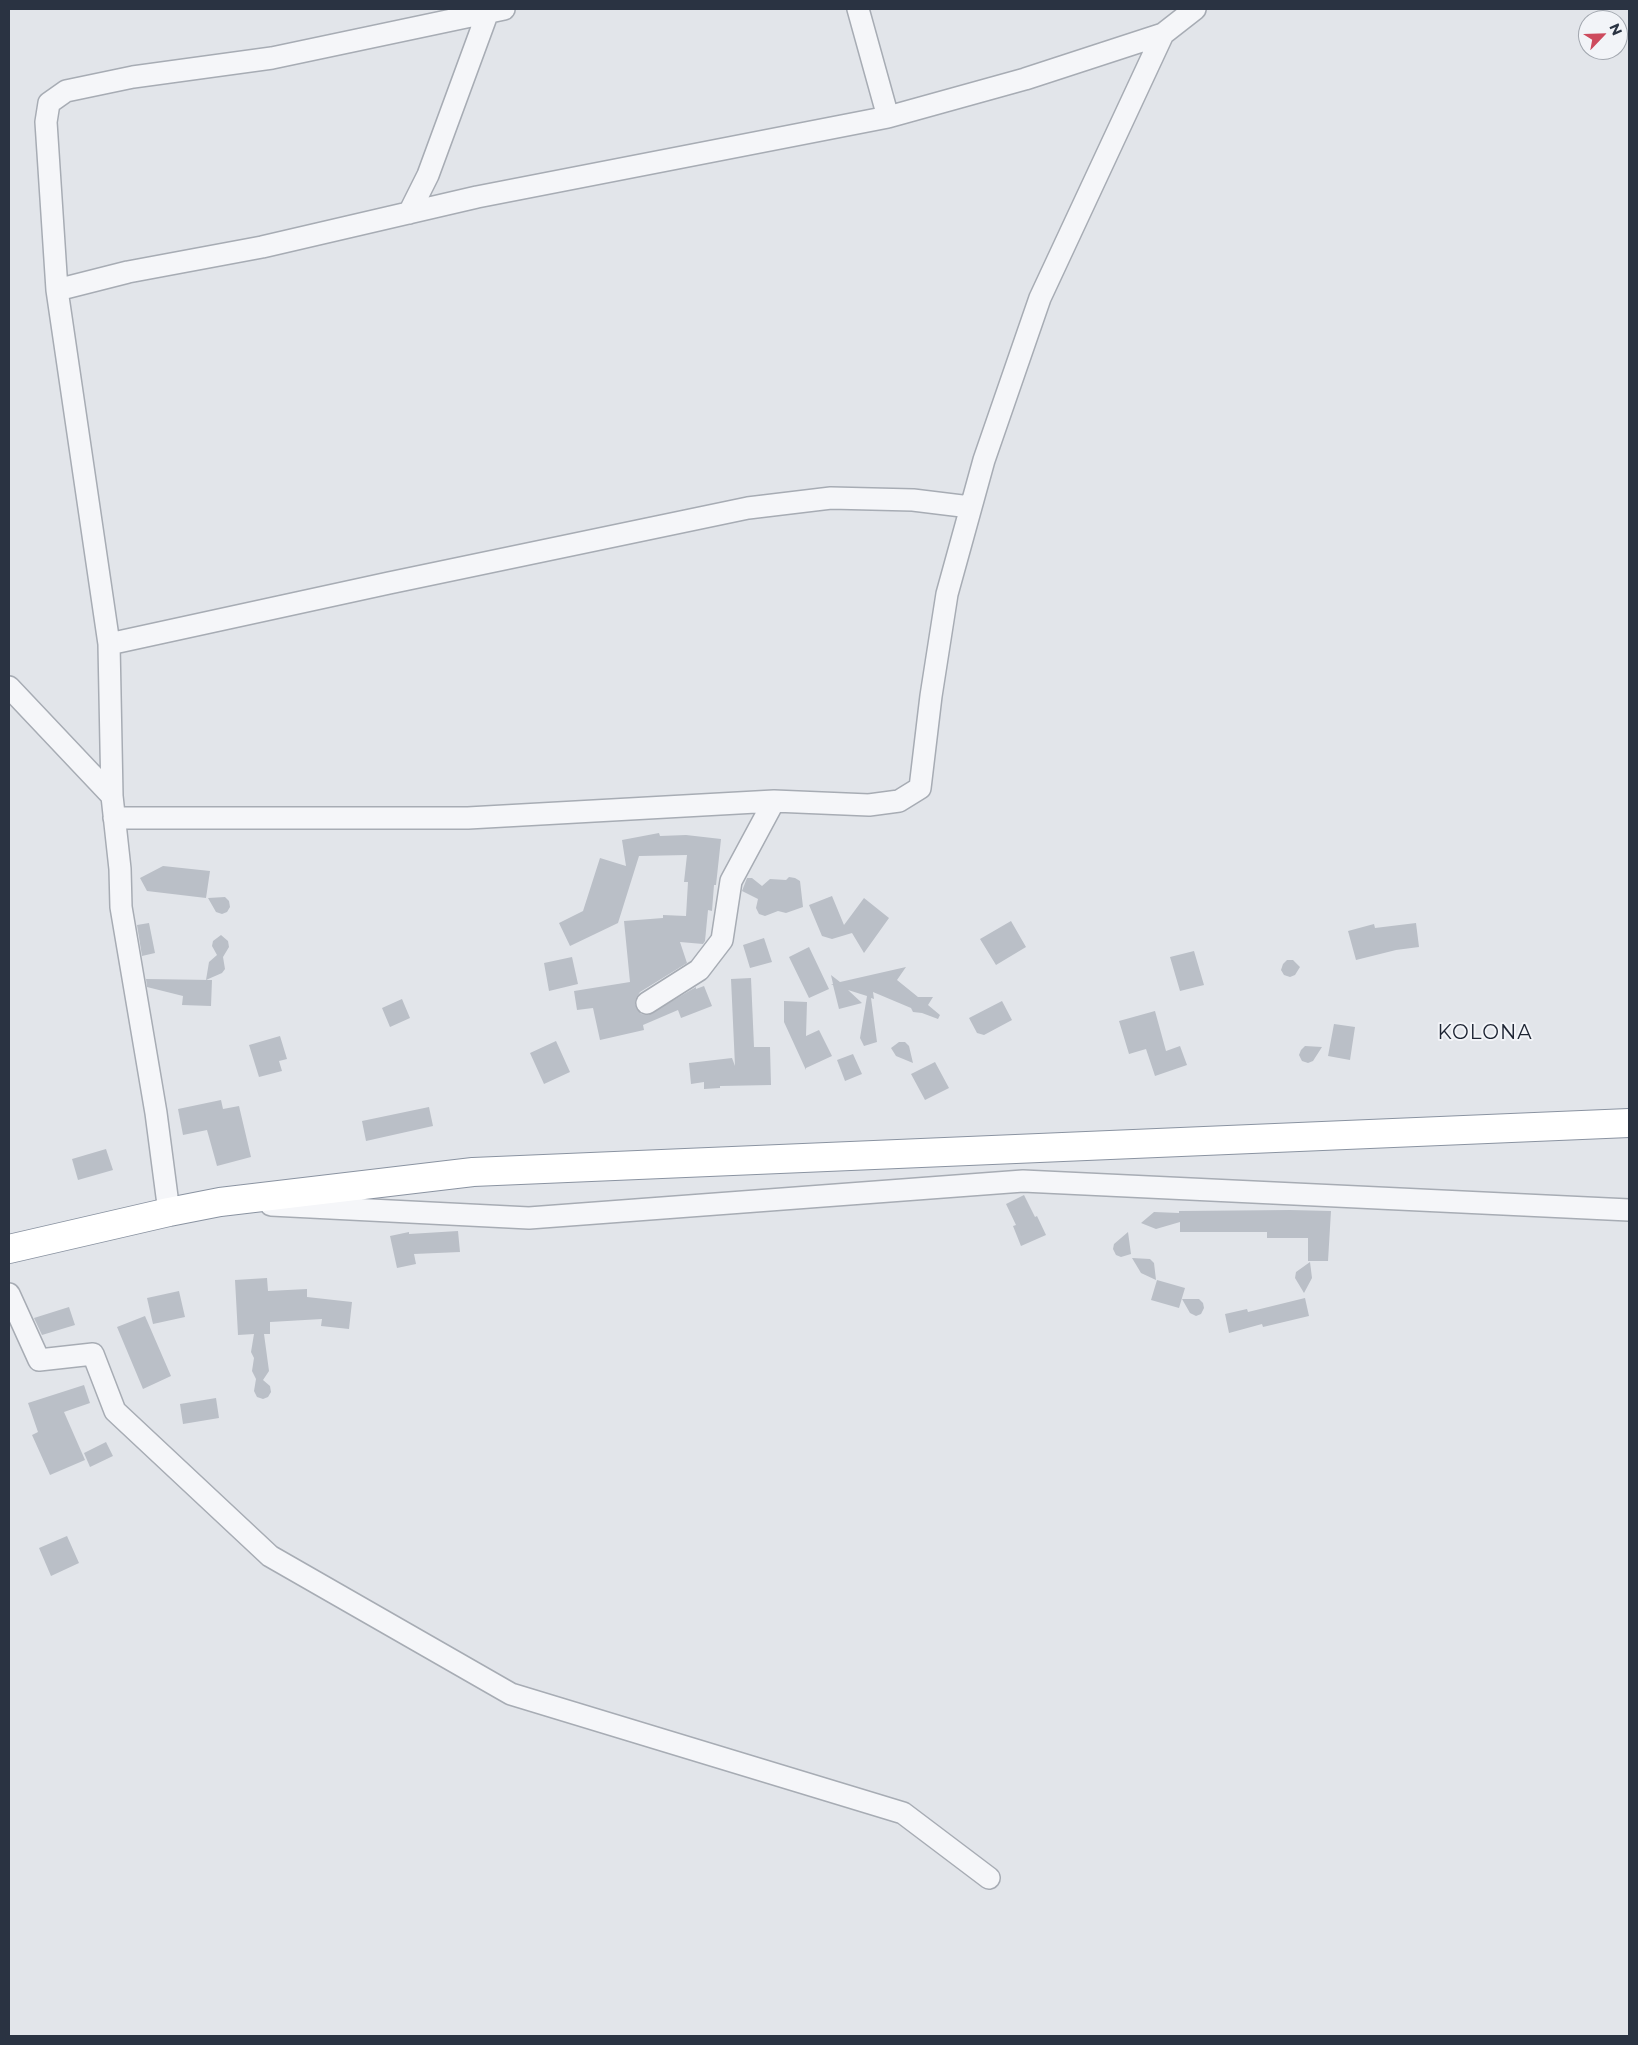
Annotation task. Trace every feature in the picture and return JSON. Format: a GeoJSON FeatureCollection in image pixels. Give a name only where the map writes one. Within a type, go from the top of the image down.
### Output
{"type":"FeatureCollection","features":[{"type":"Feature","properties":{"kind":"highway"},"geometry":{"type":"LineString","coordinates":[[9,1249],[168,1212],[220,1202],[473,1172],[1629,1123]]}},
{"type":"Feature","properties":{"kind":"street"},"geometry":{"type":"LineString","coordinates":[[858,9],[888,117]]}},
{"type":"Feature","properties":{"kind":"street"},"geometry":{"type":"LineString","coordinates":[[57,290],[128,272],[262,247],[477,197],[888,117],[1025,79],[1163,34],[1195,9]]}},
{"type":"Feature","properties":{"kind":"street"},"geometry":{"type":"LineString","coordinates":[[409,213],[428,175],[494,10]]}},
{"type":"Feature","properties":{"kind":"street"},"geometry":{"type":"LineString","coordinates":[[168,1212],[156,1113],[120,906],[120,869],[112,796],[109,644],[57,290],[46,122],[49,103],[66,91],[133,77],[272,58],[494,10]]}},
{"type":"Feature","properties":{"kind":"street"},"geometry":{"type":"LineString","coordinates":[[114,818],[468,818],[774,801],[869,805],[899,801],[920,788],[931,696],[947,594],[984,460],[1040,298],[1163,34]]}},
{"type":"Feature","properties":{"kind":"street"},"geometry":{"type":"LineString","coordinates":[[109,644],[748,508],[831,498],[913,500],[970,508]]}},
{"type":"Feature","properties":{"kind":"street"},"geometry":{"type":"LineString","coordinates":[[9,687],[112,796]]}},
{"type":"Feature","properties":{"kind":"street"},"geometry":{"type":"LineString","coordinates":[[647,1003],[699,970],[722,940],[732,882],[774,801]]}},
{"type":"Feature","properties":{"kind":"street"},"geometry":{"type":"LineString","coordinates":[[220,1202],[529,1218],[1023,1181],[1629,1210]]}},
{"type":"Feature","properties":{"kind":"street"},"geometry":{"type":"LineString","coordinates":[[9,1294],[39,1360],[93,1354],[115,1411],[270,1556],[511,1694],[903,1813],[989,1878]]}},
{"type":"Feature","properties":{"kind":"building"},"geometry":{"type":"Polygon","coordinates":[[[659,833],[660,836],[686,835],[721,839],[716,885],[714,885],[712,911],[708,910],[705,941],[703,944],[680,942],[687,963],[640,992],[635,1004],[641,1014],[648,1015],[696,987],[696,989],[704,986],[712,1006],[681,1018],[678,1010],[643,1025],[644,1030],[600,1040],[593,1008],[577,1010],[574,991],[630,982],[624,921],[663,918],[663,915],[686,916],[688,882],[684,882],[687,855],[639,856],[618,923],[570,946],[559,923],[583,911],[600,858],[626,866],[622,840],[659,833]]]}},
{"type":"Feature","properties":{"kind":"building"},"geometry":{"type":"Polygon","coordinates":[[[163,866],[210,871],[206,898],[147,891],[140,878],[163,866]]]}},
{"type":"Feature","properties":{"kind":"building"},"geometry":{"type":"Polygon","coordinates":[[[789,877],[800,881],[803,907],[786,913],[778,911],[765,916],[759,914],[756,908],[758,899],[742,891],[747,878],[752,878],[762,886],[770,879],[786,880],[789,877]]]}},
{"type":"Feature","properties":{"kind":"building"},"geometry":{"type":"Polygon","coordinates":[[[832,896],[844,925],[864,898],[889,918],[864,953],[852,933],[832,939],[822,936],[809,905],[832,896]]]}},
{"type":"Feature","properties":{"kind":"building"},"geometry":{"type":"Polygon","coordinates":[[[225,897],[229,901],[230,907],[227,912],[222,914],[216,912],[208,898],[225,897]]]}},
{"type":"Feature","properties":{"kind":"building"},"geometry":{"type":"Polygon","coordinates":[[[1011,921],[1026,947],[996,965],[980,939],[1011,921]]]}},
{"type":"Feature","properties":{"kind":"building"},"geometry":{"type":"Polygon","coordinates":[[[149,923],[155,953],[142,956],[137,925],[149,923]]]}},
{"type":"Feature","properties":{"kind":"building"},"geometry":{"type":"Polygon","coordinates":[[[1416,923],[1419,947],[1396,950],[1356,960],[1348,931],[1374,924],[1375,928],[1416,923]]]}},
{"type":"Feature","properties":{"kind":"building"},"geometry":{"type":"Polygon","coordinates":[[[221,935],[228,941],[229,947],[223,957],[225,969],[222,973],[206,980],[209,962],[217,955],[212,946],[213,941],[221,935]]]}},
{"type":"Feature","properties":{"kind":"building"},"geometry":{"type":"Polygon","coordinates":[[[764,938],[772,962],[750,968],[743,945],[764,938]]]}},
{"type":"Feature","properties":{"kind":"building"},"geometry":{"type":"Polygon","coordinates":[[[809,947],[829,989],[809,998],[789,957],[809,947]]]}},
{"type":"Feature","properties":{"kind":"building"},"geometry":{"type":"Polygon","coordinates":[[[1194,951],[1204,985],[1180,991],[1170,957],[1194,951]]]}},
{"type":"Feature","properties":{"kind":"building"},"geometry":{"type":"Polygon","coordinates":[[[572,957],[578,984],[549,991],[544,963],[572,957]]]}},
{"type":"Feature","properties":{"kind":"building"},"geometry":{"type":"Polygon","coordinates":[[[1287,960],[1293,960],[1300,967],[1295,975],[1290,977],[1284,975],[1281,970],[1287,960]]]}},
{"type":"Feature","properties":{"kind":"building"},"geometry":{"type":"Polygon","coordinates":[[[906,967],[897,980],[918,997],[933,997],[928,1005],[940,1015],[938,1019],[913,1012],[911,1008],[873,992],[874,999],[871,998],[877,1042],[864,1046],[860,1038],[867,996],[848,990],[862,1003],[839,1009],[833,985],[831,985],[833,984],[831,975],[840,982],[906,967]]]}},
{"type":"Feature","properties":{"kind":"building"},"geometry":{"type":"Polygon","coordinates":[[[751,978],[754,1047],[770,1047],[771,1085],[720,1086],[720,1088],[704,1089],[704,1082],[691,1084],[689,1063],[732,1058],[735,1066],[731,979],[751,978]]]}},
{"type":"Feature","properties":{"kind":"building"},"geometry":{"type":"Polygon","coordinates":[[[146,979],[212,980],[211,1006],[182,1005],[183,996],[147,987],[146,979]]]}},
{"type":"Feature","properties":{"kind":"building"},"geometry":{"type":"Polygon","coordinates":[[[402,999],[410,1018],[390,1027],[382,1008],[402,999]]]}},
{"type":"Feature","properties":{"kind":"building"},"geometry":{"type":"Polygon","coordinates":[[[784,1001],[807,1002],[806,1036],[819,1030],[832,1056],[806,1068],[806,1070],[784,1022],[784,1001]]]}},
{"type":"Feature","properties":{"kind":"building"},"geometry":{"type":"Polygon","coordinates":[[[1002,1001],[1012,1020],[984,1035],[977,1033],[969,1018],[1002,1001]]]}},
{"type":"Feature","properties":{"kind":"building"},"geometry":{"type":"Polygon","coordinates":[[[1155,1011],[1166,1051],[1180,1046],[1187,1065],[1155,1076],[1146,1049],[1129,1054],[1119,1021],[1155,1011]]]}},
{"type":"Feature","properties":{"kind":"building"},"geometry":{"type":"Polygon","coordinates":[[[1334,1024],[1355,1027],[1350,1060],[1328,1056],[1334,1024]]]}},
{"type":"Feature","properties":{"kind":"building"},"geometry":{"type":"Polygon","coordinates":[[[280,1036],[287,1059],[279,1061],[282,1071],[259,1077],[249,1045],[280,1036]]]}},
{"type":"Feature","properties":{"kind":"building"},"geometry":{"type":"Polygon","coordinates":[[[556,1041],[570,1072],[544,1084],[530,1053],[556,1041]]]}},
{"type":"Feature","properties":{"kind":"building"},"geometry":{"type":"Polygon","coordinates":[[[899,1042],[905,1042],[909,1046],[913,1063],[896,1056],[891,1048],[899,1042]]]}},
{"type":"Feature","properties":{"kind":"building"},"geometry":{"type":"Polygon","coordinates":[[[1305,1046],[1322,1047],[1313,1061],[1308,1063],[1302,1061],[1299,1055],[1305,1046]]]}},
{"type":"Feature","properties":{"kind":"building"},"geometry":{"type":"Polygon","coordinates":[[[853,1054],[862,1074],[845,1081],[837,1060],[853,1054]]]}},
{"type":"Feature","properties":{"kind":"building"},"geometry":{"type":"Polygon","coordinates":[[[935,1062],[949,1088],[925,1100],[911,1074],[935,1062]]]}},
{"type":"Feature","properties":{"kind":"building"},"geometry":{"type":"Polygon","coordinates":[[[221,1100],[223,1109],[239,1106],[251,1157],[217,1166],[207,1130],[183,1135],[178,1109],[221,1100]]]}},
{"type":"Feature","properties":{"kind":"building"},"geometry":{"type":"Polygon","coordinates":[[[429,1107],[433,1126],[366,1141],[362,1121],[429,1107]]]}},
{"type":"Feature","properties":{"kind":"building"},"geometry":{"type":"Polygon","coordinates":[[[106,1149],[113,1170],[78,1180],[72,1159],[106,1149]]]}},
{"type":"Feature","properties":{"kind":"building"},"geometry":{"type":"Polygon","coordinates":[[[1024,1195],[1046,1235],[1021,1246],[1013,1226],[1016,1225],[1006,1204],[1024,1195]]]}},
{"type":"Feature","properties":{"kind":"building"},"geometry":{"type":"Polygon","coordinates":[[[1331,1211],[1328,1261],[1308,1261],[1308,1238],[1267,1238],[1267,1232],[1180,1232],[1180,1222],[1156,1229],[1141,1223],[1154,1212],[1331,1211]]]}},
{"type":"Feature","properties":{"kind":"building"},"geometry":{"type":"Polygon","coordinates":[[[458,1231],[460,1252],[414,1254],[416,1264],[397,1268],[390,1236],[409,1232],[409,1234],[458,1231]]]}},
{"type":"Feature","properties":{"kind":"building"},"geometry":{"type":"Polygon","coordinates":[[[1128,1232],[1131,1254],[1121,1257],[1116,1255],[1113,1249],[1114,1244],[1128,1232]]]}},
{"type":"Feature","properties":{"kind":"building"},"geometry":{"type":"Polygon","coordinates":[[[1132,1258],[1150,1259],[1154,1263],[1156,1280],[1141,1273],[1132,1258]]]}},
{"type":"Feature","properties":{"kind":"building"},"geometry":{"type":"Polygon","coordinates":[[[1310,1262],[1312,1278],[1304,1293],[1295,1278],[1296,1272],[1310,1262]]]}},
{"type":"Feature","properties":{"kind":"building"},"geometry":{"type":"Polygon","coordinates":[[[267,1278],[268,1291],[307,1289],[307,1297],[352,1302],[349,1329],[321,1326],[322,1319],[270,1322],[270,1334],[264,1334],[269,1371],[263,1380],[270,1386],[271,1392],[268,1397],[263,1399],[257,1397],[254,1391],[256,1379],[252,1371],[254,1358],[251,1352],[254,1334],[238,1335],[235,1280],[267,1278]]]}},
{"type":"Feature","properties":{"kind":"building"},"geometry":{"type":"Polygon","coordinates":[[[1157,1280],[1185,1288],[1179,1308],[1151,1300],[1157,1280]]]}},
{"type":"Feature","properties":{"kind":"building"},"geometry":{"type":"Polygon","coordinates":[[[179,1291],[185,1317],[153,1324],[147,1298],[179,1291]]]}},
{"type":"Feature","properties":{"kind":"building"},"geometry":{"type":"Polygon","coordinates":[[[1305,1298],[1309,1316],[1263,1327],[1262,1324],[1229,1333],[1225,1314],[1247,1309],[1248,1312],[1305,1298]]]}},
{"type":"Feature","properties":{"kind":"building"},"geometry":{"type":"Polygon","coordinates":[[[1182,1299],[1199,1299],[1203,1303],[1204,1308],[1201,1314],[1196,1316],[1190,1313],[1182,1299]]]}},
{"type":"Feature","properties":{"kind":"building"},"geometry":{"type":"Polygon","coordinates":[[[69,1307],[75,1325],[42,1335],[34,1318],[69,1307]]]}},
{"type":"Feature","properties":{"kind":"building"},"geometry":{"type":"Polygon","coordinates":[[[145,1316],[171,1376],[143,1389],[117,1327],[145,1316]]]}},
{"type":"Feature","properties":{"kind":"building"},"geometry":{"type":"Polygon","coordinates":[[[84,1385],[90,1403],[64,1412],[85,1460],[50,1475],[32,1435],[38,1432],[28,1403],[84,1385]]]}},
{"type":"Feature","properties":{"kind":"building"},"geometry":{"type":"Polygon","coordinates":[[[216,1398],[219,1418],[183,1424],[180,1404],[216,1398]]]}},
{"type":"Feature","properties":{"kind":"building"},"geometry":{"type":"Polygon","coordinates":[[[106,1442],[113,1456],[90,1467],[84,1453],[106,1442]]]}},
{"type":"Feature","properties":{"kind":"building"},"geometry":{"type":"Polygon","coordinates":[[[67,1536],[79,1563],[51,1576],[39,1548],[67,1536]]]}},
{"type":"Feature","properties":{"kind":"district","name":"KOLONA"},"geometry":{"type":"Point","coordinates":[1485,1033]}}]}
